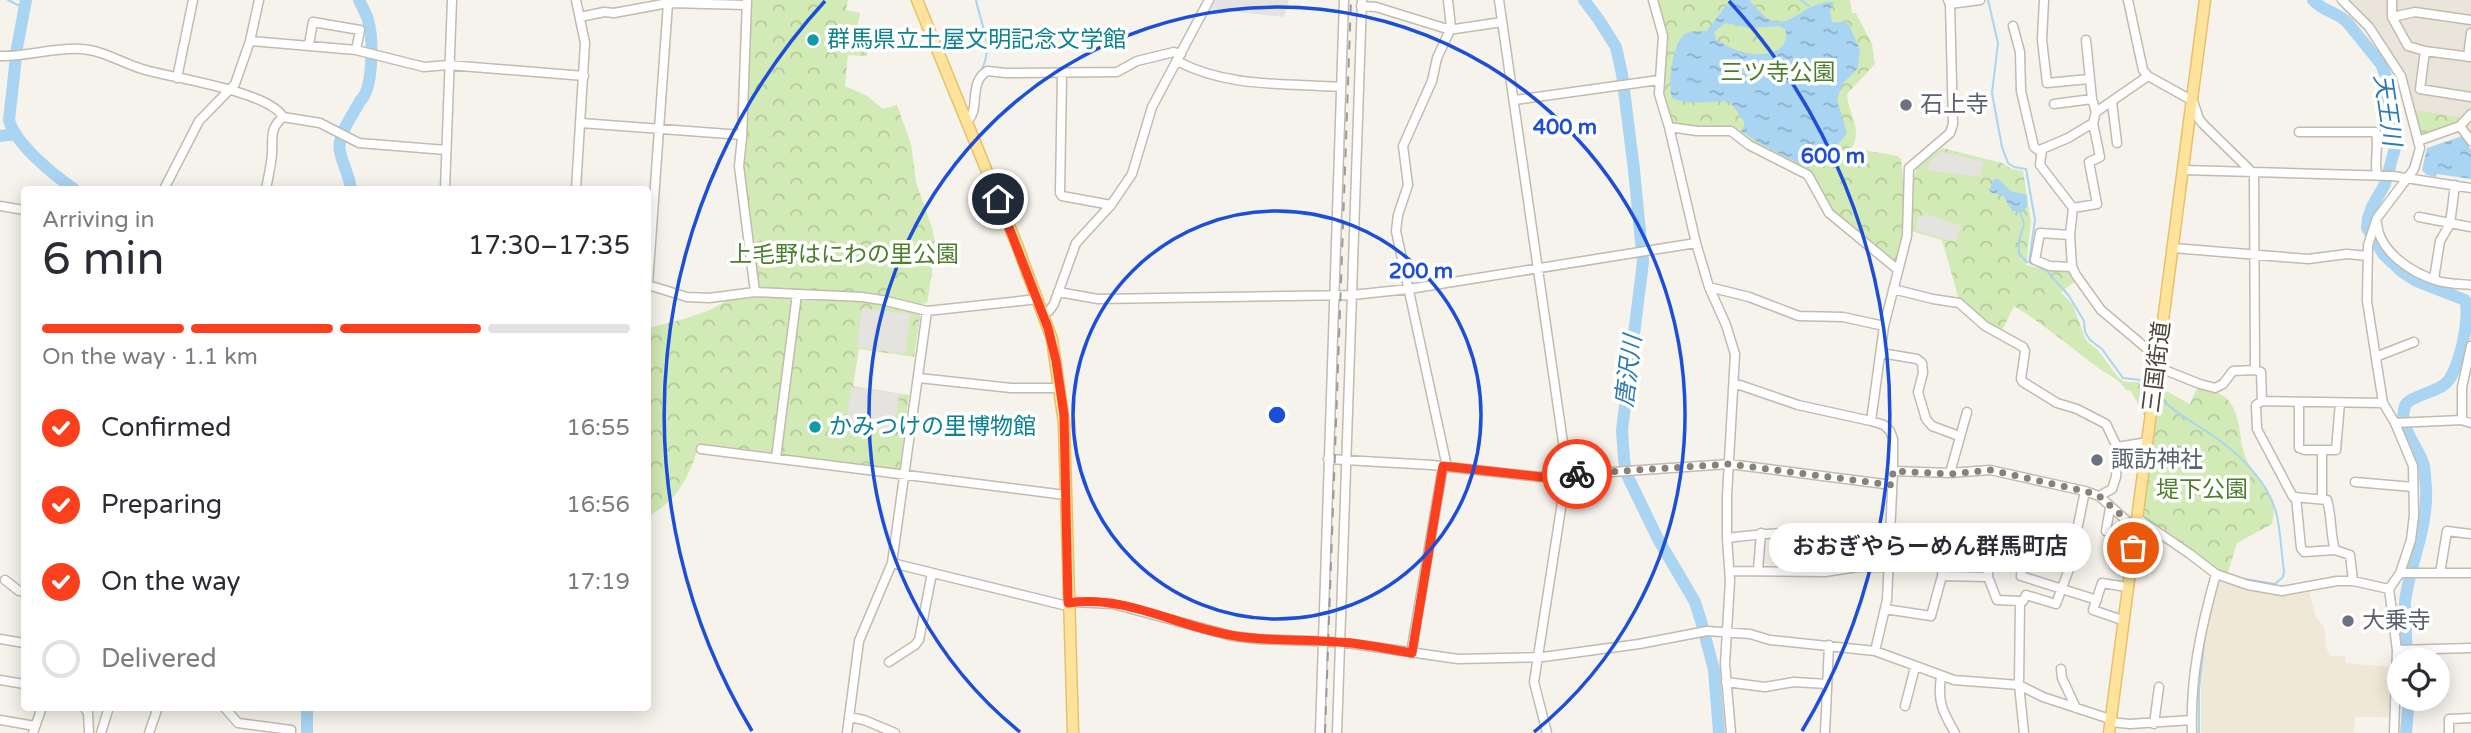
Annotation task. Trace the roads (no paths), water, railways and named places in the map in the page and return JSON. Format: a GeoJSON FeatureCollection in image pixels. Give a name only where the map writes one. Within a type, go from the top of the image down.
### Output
{"type":"FeatureCollection","features":[{"type":"Feature","properties":{"kind":"main road"},"geometry":{"type":"LineString","coordinates":[[917,0],[1052,339],[1064,415],[1073,733]]}},
{"type":"Feature","properties":{"kind":"main road","name":"三国街道"},"geometry":{"type":"LineString","coordinates":[[2109,724],[2205,0]]}},
{"type":"Feature","properties":{"kind":"street"},"geometry":{"type":"LineString","coordinates":[[177,78],[193,0]]}},
{"type":"Feature","properties":{"kind":"street"},"geometry":{"type":"LineString","coordinates":[[166,186],[199,121],[230,89],[239,75],[259,0]]}},
{"type":"Feature","properties":{"kind":"street"},"geometry":{"type":"LineString","coordinates":[[445,186],[452,0]]}},
{"type":"Feature","properties":{"kind":"street"},"geometry":{"type":"LineString","coordinates":[[576,0],[585,38],[576,186]]}},
{"type":"Feature","properties":{"kind":"street"},"geometry":{"type":"LineString","coordinates":[[1043,313],[1052,308],[1076,243],[1111,205],[1132,174],[1149,115],[1209,0]]}},
{"type":"Feature","properties":{"kind":"street"},"geometry":{"type":"LineString","coordinates":[[1320,733],[1344,0]]}},
{"type":"Feature","properties":{"kind":"street"},"geometry":{"type":"LineString","coordinates":[[1412,653],[1445,467],[1396,231],[1398,215],[1408,185],[1403,146],[1432,81],[1437,58],[1451,28],[1448,0]]}},
{"type":"Feature","properties":{"kind":"street"},"geometry":{"type":"LineString","coordinates":[[1499,0],[1567,475],[1534,682],[1547,733]]}},
{"type":"Feature","properties":{"kind":"street"},"geometry":{"type":"LineString","coordinates":[[1653,0],[1663,36],[1659,94],[1696,243],[1709,287],[1727,325],[1735,354],[1729,464],[1727,538],[1730,571],[1725,664],[1731,733]]}},
{"type":"Feature","properties":{"kind":"street"},"geometry":{"type":"LineString","coordinates":[[1871,421],[1884,326],[1907,236],[1909,167],[1950,133],[1954,124],[1949,2],[1980,0]]}},
{"type":"Feature","properties":{"kind":"street"},"geometry":{"type":"LineString","coordinates":[[2044,0],[2042,40],[2047,83],[2089,79]]}},
{"type":"Feature","properties":{"kind":"street"},"geometry":{"type":"LineString","coordinates":[[2128,0],[2143,70],[2148,76],[2193,101],[2204,125],[2255,174],[2255,370]]}},
{"type":"Feature","properties":{"kind":"street"},"geometry":{"type":"LineString","coordinates":[[2342,0],[2370,27],[2401,76],[2420,148],[2417,162],[2378,216],[2368,245],[2367,301],[2378,356],[2383,403],[2412,460],[2414,515],[2411,540],[2400,573],[2389,589],[2397,648]]}},
{"type":"Feature","properties":{"kind":"street"},"geometry":{"type":"LineString","coordinates":[[2392,0],[2392,17],[2408,46],[2469,57],[2471,33]]}},
{"type":"Feature","properties":{"kind":"street"},"geometry":{"type":"LineString","coordinates":[[580,17],[679,2],[747,3],[739,181],[755,292]]}},
{"type":"Feature","properties":{"kind":"street"},"geometry":{"type":"LineString","coordinates":[[651,246],[668,3]]}},
{"type":"Feature","properties":{"kind":"street"},"geometry":{"type":"LineString","coordinates":[[1337,733],[1362,3],[1444,28],[1455,29],[1502,22]]}},
{"type":"Feature","properties":{"kind":"street"},"geometry":{"type":"LineString","coordinates":[[2392,17],[2415,12],[2471,20]]}},
{"type":"Feature","properties":{"kind":"street"},"geometry":{"type":"LineString","coordinates":[[309,44],[313,22],[360,30],[356,50]]}},
{"type":"Feature","properties":{"kind":"street"},"geometry":{"type":"LineString","coordinates":[[2013,26],[2020,52],[2021,91],[2034,147],[2040,152]]}},
{"type":"Feature","properties":{"kind":"street"},"geometry":{"type":"LineString","coordinates":[[2073,208],[2097,204],[2090,162],[2100,157],[2093,123],[2096,112],[2089,79],[2086,40]]}},
{"type":"Feature","properties":{"kind":"street"},"geometry":{"type":"LineString","coordinates":[[250,41],[356,50],[424,67],[448,65],[584,76]]}},
{"type":"Feature","properties":{"kind":"street"},"geometry":{"type":"LineString","coordinates":[[0,56],[86,49],[135,67],[230,89],[269,105],[283,117]]}},
{"type":"Feature","properties":{"kind":"street"},"geometry":{"type":"LineString","coordinates":[[2425,51],[2420,89],[2471,97]]}},
{"type":"Feature","properties":{"kind":"street"},"geometry":{"type":"LineString","coordinates":[[966,122],[972,116],[977,82],[987,71],[1062,74],[1117,72],[1137,61],[1174,52],[1193,69],[1222,78],[1287,87],[1341,87]]}},
{"type":"Feature","properties":{"kind":"street"},"geometry":{"type":"LineString","coordinates":[[1062,74],[1060,193],[1062,197],[1111,205]]}},
{"type":"Feature","properties":{"kind":"street"},"geometry":{"type":"LineString","coordinates":[[2096,112],[2148,76]]}},
{"type":"Feature","properties":{"kind":"street"},"geometry":{"type":"LineString","coordinates":[[1515,100],[1659,80]]}},
{"type":"Feature","properties":{"kind":"street"},"geometry":{"type":"LineString","coordinates":[[2054,104],[2092,99]]}},
{"type":"Feature","properties":{"kind":"street"},"geometry":{"type":"LineString","coordinates":[[2112,102],[2118,144]]}},
{"type":"Feature","properties":{"kind":"street"},"geometry":{"type":"LineString","coordinates":[[2418,141],[2460,126],[2471,114]]}},
{"type":"Feature","properties":{"kind":"street"},"geometry":{"type":"LineString","coordinates":[[266,186],[272,151],[271,136],[279,119],[283,117],[314,121],[359,143],[446,150]]}},
{"type":"Feature","properties":{"kind":"street"},"geometry":{"type":"LineString","coordinates":[[581,123],[742,135]]}},
{"type":"Feature","properties":{"kind":"street"},"geometry":{"type":"LineString","coordinates":[[2093,123],[2040,152],[2040,164],[2073,208],[2070,235],[2072,267],[2101,310],[2157,363],[2200,384],[2215,388],[2223,384],[2233,371],[2261,372],[2262,401]]}},
{"type":"Feature","properties":{"kind":"street"},"geometry":{"type":"LineString","coordinates":[[2460,126],[2471,141]]}},
{"type":"Feature","properties":{"kind":"street"},"geometry":{"type":"LineString","coordinates":[[1669,127],[1696,131],[1731,131],[1749,145],[1808,175],[1829,214],[1898,269]]}},
{"type":"Feature","properties":{"kind":"street"},"geometry":{"type":"LineString","coordinates":[[2299,132],[2376,132],[2379,146],[2374,163],[2380,175]]}},
{"type":"Feature","properties":{"kind":"street"},"geometry":{"type":"LineString","coordinates":[[2183,170],[2255,174],[2380,175],[2471,188]]}},
{"type":"Feature","properties":{"kind":"street"},"geometry":{"type":"LineString","coordinates":[[2434,279],[2440,241],[2450,224],[2455,185]]}},
{"type":"Feature","properties":{"kind":"street"},"geometry":{"type":"LineString","coordinates":[[0,206],[21,210]]}},
{"type":"Feature","properties":{"kind":"street"},"geometry":{"type":"LineString","coordinates":[[2378,216],[2378,232],[2393,255],[2402,262],[2434,279],[2471,285]]}},
{"type":"Feature","properties":{"kind":"street"},"geometry":{"type":"LineString","coordinates":[[2419,218],[2471,227]]}},
{"type":"Feature","properties":{"kind":"street"},"geometry":{"type":"LineString","coordinates":[[2070,235],[2040,233],[2035,260],[2050,266],[2072,267]]}},
{"type":"Feature","properties":{"kind":"street"},"geometry":{"type":"LineString","coordinates":[[1058,292],[1098,299],[1137,296],[1352,295],[1409,289],[1696,243]]}},
{"type":"Feature","properties":{"kind":"street"},"geometry":{"type":"LineString","coordinates":[[2173,248],[2308,259],[2347,254],[2368,256]]}},
{"type":"Feature","properties":{"kind":"street"},"geometry":{"type":"LineString","coordinates":[[651,286],[695,298],[755,292],[873,298],[927,311],[1038,299]]}},
{"type":"Feature","properties":{"kind":"street"},"geometry":{"type":"LineString","coordinates":[[1709,287],[1765,302],[1799,316],[1843,317],[1884,326]]}},
{"type":"Feature","properties":{"kind":"street"},"geometry":{"type":"LineString","coordinates":[[1893,289],[1959,303],[1985,326],[2023,346],[2023,382],[2057,402],[2106,424],[2117,447],[2115,483],[2112,489],[2099,496]]}},
{"type":"Feature","properties":{"kind":"street"},"geometry":{"type":"LineString","coordinates":[[776,458],[797,295]]}},
{"type":"Feature","properties":{"kind":"street"},"geometry":{"type":"LineString","coordinates":[[846,733],[859,641],[892,563],[927,311]]}},
{"type":"Feature","properties":{"kind":"street"},"geometry":{"type":"LineString","coordinates":[[2378,356],[2414,342]]}},
{"type":"Feature","properties":{"kind":"street"},"geometry":{"type":"LineString","coordinates":[[2395,423],[2467,421],[2462,387],[2471,346]]}},
{"type":"Feature","properties":{"kind":"street"},"geometry":{"type":"LineString","coordinates":[[1881,353],[1917,359],[1922,363],[1923,373],[1918,392],[1926,419],[1932,426],[1959,436]]}},
{"type":"Feature","properties":{"kind":"street"},"geometry":{"type":"LineString","coordinates":[[919,378],[1011,388],[1060,388]]}},
{"type":"Feature","properties":{"kind":"street"},"geometry":{"type":"LineString","coordinates":[[1734,383],[1798,405],[1871,421],[1884,425],[1890,431],[1893,439],[1893,471],[1888,567],[1885,608],[1875,651]]}},
{"type":"Feature","properties":{"kind":"street"},"geometry":{"type":"LineString","coordinates":[[2336,550],[2327,500],[2293,497],[2258,429],[2256,405],[2262,401],[2383,403]]}},
{"type":"Feature","properties":{"kind":"street"},"geometry":{"type":"LineString","coordinates":[[2299,403],[2299,448],[2322,451],[2336,450],[2340,403]]}},
{"type":"Feature","properties":{"kind":"street"},"geometry":{"type":"LineString","coordinates":[[1950,474],[1967,412]]}},
{"type":"Feature","properties":{"kind":"street"},"geometry":{"type":"LineString","coordinates":[[2117,447],[2148,442]]}},
{"type":"Feature","properties":{"kind":"street"},"geometry":{"type":"LineString","coordinates":[[701,450],[1065,495]]}},
{"type":"Feature","properties":{"kind":"street"},"geometry":{"type":"LineString","coordinates":[[2322,451],[2322,498]]}},
{"type":"Feature","properties":{"kind":"street"},"geometry":{"type":"LineString","coordinates":[[1328,459],[1541,477],[1729,464],[1892,485]]}},
{"type":"Feature","properties":{"kind":"street"},"geometry":{"type":"LineString","coordinates":[[1893,471],[1950,474],[1990,470],[2085,491],[2099,496],[2110,508],[2190,554],[2216,575],[2248,585],[2282,591],[2337,581],[2353,581],[2389,589]]}},
{"type":"Feature","properties":{"kind":"street"},"geometry":{"type":"LineString","coordinates":[[2355,482],[2413,487]]}},
{"type":"Feature","properties":{"kind":"street"},"geometry":{"type":"LineString","coordinates":[[1885,608],[1931,616],[1942,576],[1944,543],[1957,531],[1966,530],[1989,538],[1988,577],[1997,600],[2023,601],[2026,595],[2056,604],[2069,569],[2085,491]]}},
{"type":"Feature","properties":{"kind":"street"},"geometry":{"type":"LineString","coordinates":[[2296,497],[2301,548],[2304,552],[2336,550],[2350,555],[2353,581]]}},
{"type":"Feature","properties":{"kind":"street"},"geometry":{"type":"LineString","coordinates":[[2106,531],[2110,508]]}},
{"type":"Feature","properties":{"kind":"street"},"geometry":{"type":"LineString","coordinates":[[2440,573],[2447,531],[2471,534]]}},
{"type":"Feature","properties":{"kind":"street"},"geometry":{"type":"LineString","coordinates":[[1727,538],[1761,533],[1828,532],[1920,538],[1944,543]]}},
{"type":"Feature","properties":{"kind":"street"},"geometry":{"type":"LineString","coordinates":[[1818,572],[1824,558],[1828,532]]}},
{"type":"Feature","properties":{"kind":"street"},"geometry":{"type":"LineString","coordinates":[[1758,570],[1761,533]]}},
{"type":"Feature","properties":{"kind":"street"},"geometry":{"type":"LineString","coordinates":[[1989,549],[2023,551],[2021,576],[2097,600]]}},
{"type":"Feature","properties":{"kind":"street"},"geometry":{"type":"LineString","coordinates":[[892,563],[1063,605],[1113,604],[1232,636],[1340,642],[1458,659],[1538,657],[1639,644],[1707,631],[1750,634],[1770,640],[1875,651],[1941,677],[1965,682],[2019,685],[2109,724],[2192,720]]}},
{"type":"Feature","properties":{"kind":"street"},"geometry":{"type":"LineString","coordinates":[[1730,571],[1818,572],[1858,567],[1888,567]]}},
{"type":"Feature","properties":{"kind":"street"},"geometry":{"type":"LineString","coordinates":[[889,663],[919,640],[932,573]]}},
{"type":"Feature","properties":{"kind":"street"},"geometry":{"type":"LineString","coordinates":[[2400,573],[2471,573]]}},
{"type":"Feature","properties":{"kind":"street"},"geometry":{"type":"LineString","coordinates":[[2192,733],[2193,677],[2216,575]]}},
{"type":"Feature","properties":{"kind":"street"},"geometry":{"type":"LineString","coordinates":[[1942,576],[1988,577]]}},
{"type":"Feature","properties":{"kind":"street"},"geometry":{"type":"LineString","coordinates":[[5,580],[21,591]]}},
{"type":"Feature","properties":{"kind":"street"},"geometry":{"type":"LineString","coordinates":[[2122,620],[2093,610],[2102,583],[2127,587]]}},
{"type":"Feature","properties":{"kind":"street"},"geometry":{"type":"LineString","coordinates":[[2020,601],[2019,685],[2025,733]]}},
{"type":"Feature","properties":{"kind":"street"},"geometry":{"type":"LineString","coordinates":[[0,639],[21,642]]}},
{"type":"Feature","properties":{"kind":"street"},"geometry":{"type":"LineString","coordinates":[[1825,733],[1829,645]]}},
{"type":"Feature","properties":{"kind":"street"},"geometry":{"type":"LineString","coordinates":[[2450,649],[2471,649]]}},
{"type":"Feature","properties":{"kind":"street"},"geometry":{"type":"LineString","coordinates":[[1905,706],[1915,667]]}},
{"type":"Feature","properties":{"kind":"street"},"geometry":{"type":"LineString","coordinates":[[2061,669],[2062,678],[2076,708]]}},
{"type":"Feature","properties":{"kind":"street"},"geometry":{"type":"LineString","coordinates":[[1941,677],[1940,699],[1944,715],[1955,733]]}},
{"type":"Feature","properties":{"kind":"street"},"geometry":{"type":"LineString","coordinates":[[0,680],[21,684]]}},
{"type":"Feature","properties":{"kind":"street"},"geometry":{"type":"LineString","coordinates":[[1726,682],[1765,687],[1794,682],[1827,684]]}},
{"type":"Feature","properties":{"kind":"street"},"geometry":{"type":"LineString","coordinates":[[2154,723],[2160,687]]}},
{"type":"Feature","properties":{"kind":"street"},"geometry":{"type":"LineString","coordinates":[[0,720],[34,730],[41,711]]}},
{"type":"Feature","properties":{"kind":"street"},"geometry":{"type":"LineString","coordinates":[[86,711],[89,733]]}},
{"type":"Feature","properties":{"kind":"street"},"geometry":{"type":"LineString","coordinates":[[101,733],[108,711]]}},
{"type":"Feature","properties":{"kind":"street"},"geometry":{"type":"LineString","coordinates":[[149,733],[157,711]]}},
{"type":"Feature","properties":{"kind":"street"},"geometry":{"type":"LineString","coordinates":[[228,711],[238,723],[291,730],[291,733]]}},
{"type":"Feature","properties":{"kind":"street"},"geometry":{"type":"LineString","coordinates":[[2394,733],[2395,711]]}},
{"type":"Feature","properties":{"kind":"street"},"geometry":{"type":"LineString","coordinates":[[849,717],[895,733]]}},
{"type":"Feature","properties":{"kind":"street"},"geometry":{"type":"LineString","coordinates":[[2449,733],[2449,719],[2471,718]]}},
{"type":"Feature","properties":{"kind":"water"},"geometry":{"type":"Polygon","coordinates":[[[1730,0],[1749,0],[1767,18],[1778,22],[1793,18],[1815,5],[1834,2],[1830,11],[1832,22],[1848,23],[1860,50],[1858,68],[1843,83],[1837,99],[1847,133],[1830,154],[1807,168],[1741,131],[1744,121],[1728,101],[1693,102],[1672,98],[1670,84],[1677,46],[1685,34],[1707,31],[1730,0]],[[1725,23],[1714,32],[1716,40],[1749,54],[1772,52],[1784,44],[1785,29],[1779,26],[1750,28],[1725,23]]]}},
{"type":"Feature","properties":{"kind":"water"},"geometry":{"type":"Polygon","coordinates":[[[2462,136],[2471,150],[2471,179],[2437,174],[2436,177],[2427,175],[2422,170],[2427,148],[2462,136]]]}},
{"type":"Feature","properties":{"kind":"water"},"geometry":{"type":"Polygon","coordinates":[[[1994,179],[1999,179],[2010,191],[2027,195],[2027,207],[2021,212],[2012,211],[2003,195],[1989,190],[1994,179]]]}},
{"type":"Feature","properties":{"kind":"waterway"},"geometry":{"type":"LineString","coordinates":[[8,0],[24,8]]}},
{"type":"Feature","properties":{"kind":"waterway"},"geometry":{"type":"LineString","coordinates":[[26,0],[17,48],[9,120],[27,149],[70,186]]}},
{"type":"Feature","properties":{"kind":"waterway"},"geometry":{"type":"LineString","coordinates":[[350,186],[340,152],[340,139],[365,95],[371,62],[370,28],[359,0]]}},
{"type":"Feature","properties":{"kind":"waterway"},"geometry":{"type":"LineString","coordinates":[[976,0],[987,46],[980,72]]}},
{"type":"Feature","properties":{"kind":"waterway","name":"唐沢川"},"geometry":{"type":"LineString","coordinates":[[1584,0],[1616,47],[1622,74],[1643,262],[1622,430],[1624,460],[1627,475],[1658,539],[1695,602],[1714,670],[1719,733]]}},
{"type":"Feature","properties":{"kind":"waterway"},"geometry":{"type":"LineString","coordinates":[[1801,0],[1809,6]]}},
{"type":"Feature","properties":{"kind":"waterway"},"geometry":{"type":"LineString","coordinates":[[1988,0],[1998,43],[1992,93],[2002,147],[2008,163],[2026,169],[2035,220],[2029,262],[2047,271],[2069,296],[2084,321],[2085,332],[2090,340],[2102,349],[2123,378],[2141,380],[2149,387]]}},
{"type":"Feature","properties":{"kind":"waterway","name":"天王川"},"geometry":{"type":"LineString","coordinates":[[2313,0],[2347,22],[2381,64],[2388,81],[2387,101],[2397,141],[2385,184],[2372,207],[2367,228],[2384,255],[2401,271],[2416,281],[2465,300],[2466,318],[2462,344],[2450,378],[2441,387],[2407,403],[2403,414],[2406,429],[2422,459],[2426,487],[2422,532],[2405,602],[2407,648]]}},
{"type":"Feature","properties":{"kind":"waterway"},"geometry":{"type":"LineString","coordinates":[[0,136],[16,134]]}},
{"type":"Feature","properties":{"kind":"waterway"},"geometry":{"type":"LineString","coordinates":[[2020,212],[2024,224],[2019,241],[2019,254],[2027,262]]}},
{"type":"Feature","properties":{"kind":"waterway"},"geometry":{"type":"LineString","coordinates":[[2158,396],[2237,455],[2261,481],[2272,501],[2279,527],[2283,577],[2275,584],[2239,578]]}},
{"type":"Feature","properties":{"kind":"waterway"},"geometry":{"type":"LineString","coordinates":[[2199,733],[2199,690],[2205,636]]}},
{"type":"Feature","properties":{"kind":"waterway"},"geometry":{"type":"LineString","coordinates":[[307,711],[307,733]]}},
{"type":"Feature","properties":{"kind":"waterway","name":"天王川"},"geometry":{"type":"LineString","coordinates":[[2406,733],[2408,711]]}},
{"type":"Feature","properties":{"kind":"waterway"},"geometry":{"type":"LineString","coordinates":[[106,733],[107,725]]}},
{"type":"Feature","properties":{"kind":"railway"},"geometry":{"type":"LineString","coordinates":[[1325,733],[1351,0]]}},
{"type":"Feature","properties":{"kind":"place","name":"群馬県立土屋文明記念文学館"},"geometry":{"type":"Point","coordinates":[813,40]}},
{"type":"Feature","properties":{"kind":"place","name":"石上寺"},"geometry":{"type":"Point","coordinates":[1906,105]}},
{"type":"Feature","properties":{"kind":"place","name":"かみつけの里博物館"},"geometry":{"type":"Point","coordinates":[815,427]}},
{"type":"Feature","properties":{"kind":"place","name":"諏訪神社"},"geometry":{"type":"Point","coordinates":[2097,460]}},
{"type":"Feature","properties":{"kind":"place","name":"おおぎやらーめん群馬町店"},"geometry":{"type":"Point","coordinates":[2133,548]}},
{"type":"Feature","properties":{"kind":"place","name":"大乗寺"},"geometry":{"type":"Point","coordinates":[2348,621]}},
{"type":"Feature","properties":{"kind":"park label","name":"三ツ寺公園"},"geometry":{"type":"Point","coordinates":[1778,73]}},
{"type":"Feature","properties":{"kind":"park label","name":"上毛野はにわの里公園"},"geometry":{"type":"Point","coordinates":[844,255]}},
{"type":"Feature","properties":{"kind":"park label","name":"堤下公園"},"geometry":{"type":"Point","coordinates":[2202,490]}}]}
